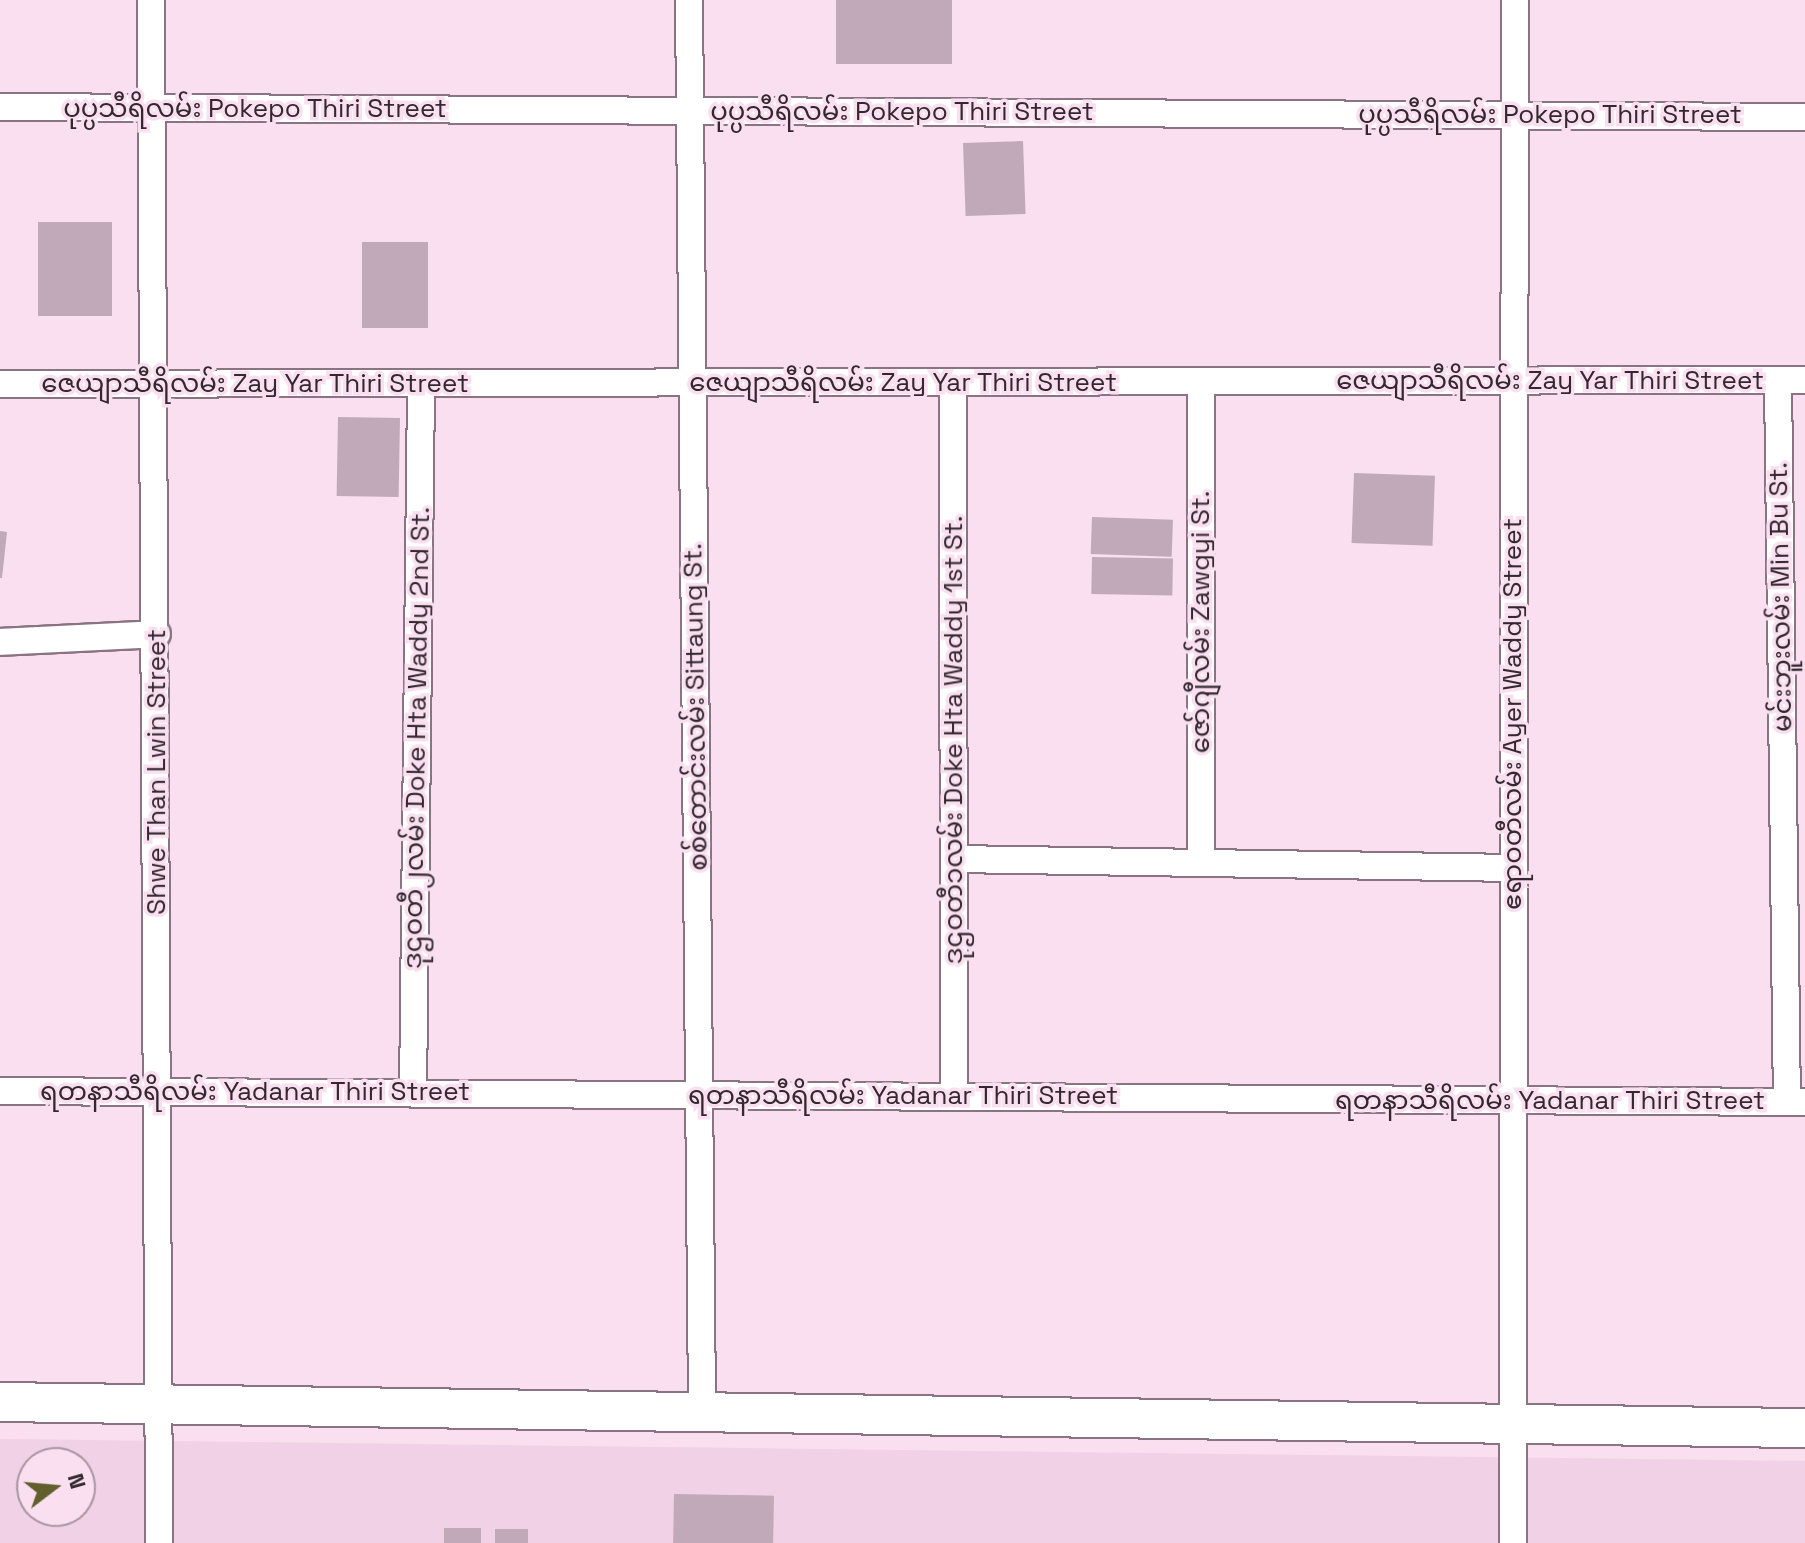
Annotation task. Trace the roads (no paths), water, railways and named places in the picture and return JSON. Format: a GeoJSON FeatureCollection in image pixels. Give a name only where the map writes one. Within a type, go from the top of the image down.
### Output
{"type":"FeatureCollection","features":[{"type":"Feature","properties":{"kind":"street","name":"Shwe Than Lwin Street"},"geometry":{"type":"LineString","coordinates":[[151,0],[162,1406],[159,1543]]}},
{"type":"Feature","properties":{"kind":"street","name":"စစ်တောင်းလမ်း Sittaung St."},"geometry":{"type":"LineString","coordinates":[[689,0],[702,1415]]}},
{"type":"Feature","properties":{"kind":"street","name":"ဧရာဝတီလမ်း Ayer Waddy Street"},"geometry":{"type":"LineString","coordinates":[[1513,1543],[1515,0]]}},
{"type":"Feature","properties":{"kind":"street","name":"ပုပ္ပသီရိလမ်း Pokepo Thiri Street"},"geometry":{"type":"LineString","coordinates":[[0,107],[1805,117]]}},
{"type":"Feature","properties":{"kind":"street","name":"မင်းဘူးလမ်း Min Bu St."},"geometry":{"type":"LineString","coordinates":[[1778,380],[1793,639],[1796,1102]]}},
{"type":"Feature","properties":{"kind":"street","name":"ဇေယျာသီရိလမ်း Zay Yar Thiri Street"},"geometry":{"type":"LineString","coordinates":[[0,384],[1805,380]]}},
{"type":"Feature","properties":{"kind":"street","name":"ဇော်ဂျီလမ်း Zawgyi St."},"geometry":{"type":"LineString","coordinates":[[1201,382],[1201,863]]}},
{"type":"Feature","properties":{"kind":"street","name":"ဒုဌဝတီ၂လမ်း Doke Hta Waddy 2nd St."},"geometry":{"type":"LineString","coordinates":[[413,1093],[421,383]]}},
{"type":"Feature","properties":{"kind":"street","name":"ဒုဌဝတီ၁လမ်း Doke Hta Waddy 1st St."},"geometry":{"type":"LineString","coordinates":[[953,383],[954,1097]]}},
{"type":"Feature","properties":{"kind":"street"},"geometry":{"type":"LineString","coordinates":[[0,642],[157,634]]}},
{"type":"Feature","properties":{"kind":"street"},"geometry":{"type":"LineString","coordinates":[[954,859],[1513,868]]}},
{"type":"Feature","properties":{"kind":"street","name":"ရတနာသီရိလမ်း Yadanar Thiri Street"},"geometry":{"type":"LineString","coordinates":[[0,1091],[1796,1102]]}},
{"type":"Feature","properties":{"kind":"street"},"geometry":{"type":"LineString","coordinates":[[0,1402],[1512,1427],[1805,1428]]}}]}
